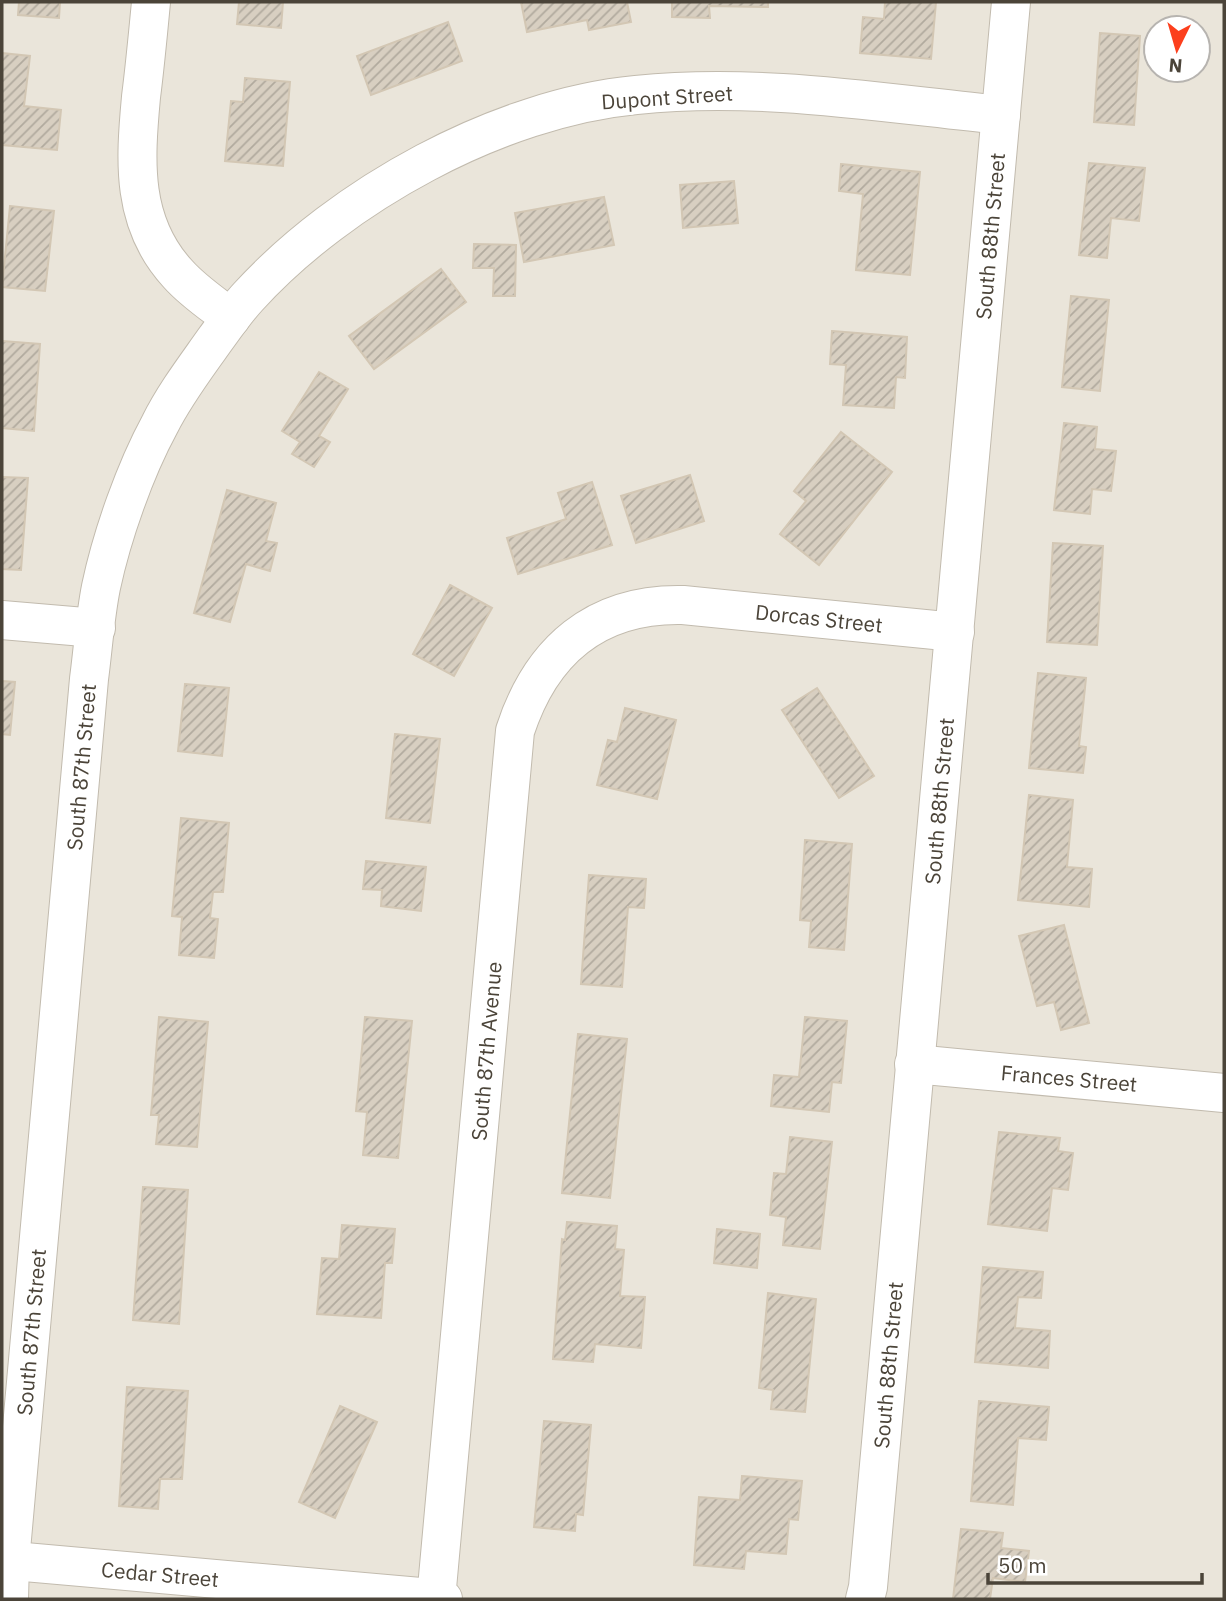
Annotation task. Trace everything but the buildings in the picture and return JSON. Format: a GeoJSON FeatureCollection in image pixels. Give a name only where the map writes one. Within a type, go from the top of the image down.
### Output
{"type":"FeatureCollection","features":[{"type":"Feature","properties":{"kind":"street"},"geometry":{"type":"LineString","coordinates":[[151,2],[137,146],[137,181],[141,201],[154,239],[176,273],[231,318]]}},
{"type":"Feature","properties":{"kind":"street","name":"South 88th Street"},"geometry":{"type":"LineString","coordinates":[[865,1599],[1012,2]]}},
{"type":"Feature","properties":{"kind":"street","name":"Dupont Street"},"geometry":{"type":"LineString","coordinates":[[231,318],[247,297],[296,251],[330,223],[373,194],[422,165],[473,140],[558,109],[637,94],[722,91],[802,95],[1001,115]]}},
{"type":"Feature","properties":{"kind":"street","name":"South 87th Street"},"geometry":{"type":"LineString","coordinates":[[9,1599],[6,1560],[85,720],[101,586],[127,499],[142,461],[183,383],[231,318]]}},
{"type":"Feature","properties":{"kind":"street","name":"Dorcas Street"},"geometry":{"type":"LineString","coordinates":[[683,605],[955,632]]}},
{"type":"Feature","properties":{"kind":"street","name":"South 87th Avenue"},"geometry":{"type":"LineString","coordinates":[[436,1599],[515,732],[524,702],[540,675],[552,659],[578,635],[613,616],[633,610],[683,605]]}},
{"type":"Feature","properties":{"kind":"street"},"geometry":{"type":"LineString","coordinates":[[2,620],[96,628]]}},
{"type":"Feature","properties":{"kind":"street","name":"Frances Street"},"geometry":{"type":"LineString","coordinates":[[914,1064],[1224,1093]]}},
{"type":"Feature","properties":{"kind":"street","name":"Cedar Street"},"geometry":{"type":"LineString","coordinates":[[6,1560],[443,1599]]}},
{"type":"Feature","properties":{"kind":"shaded area"},"geometry":{"type":"Polygon","coordinates":[[[2,2],[1224,2],[1224,1599],[2,1599],[2,2]]]}}]}
